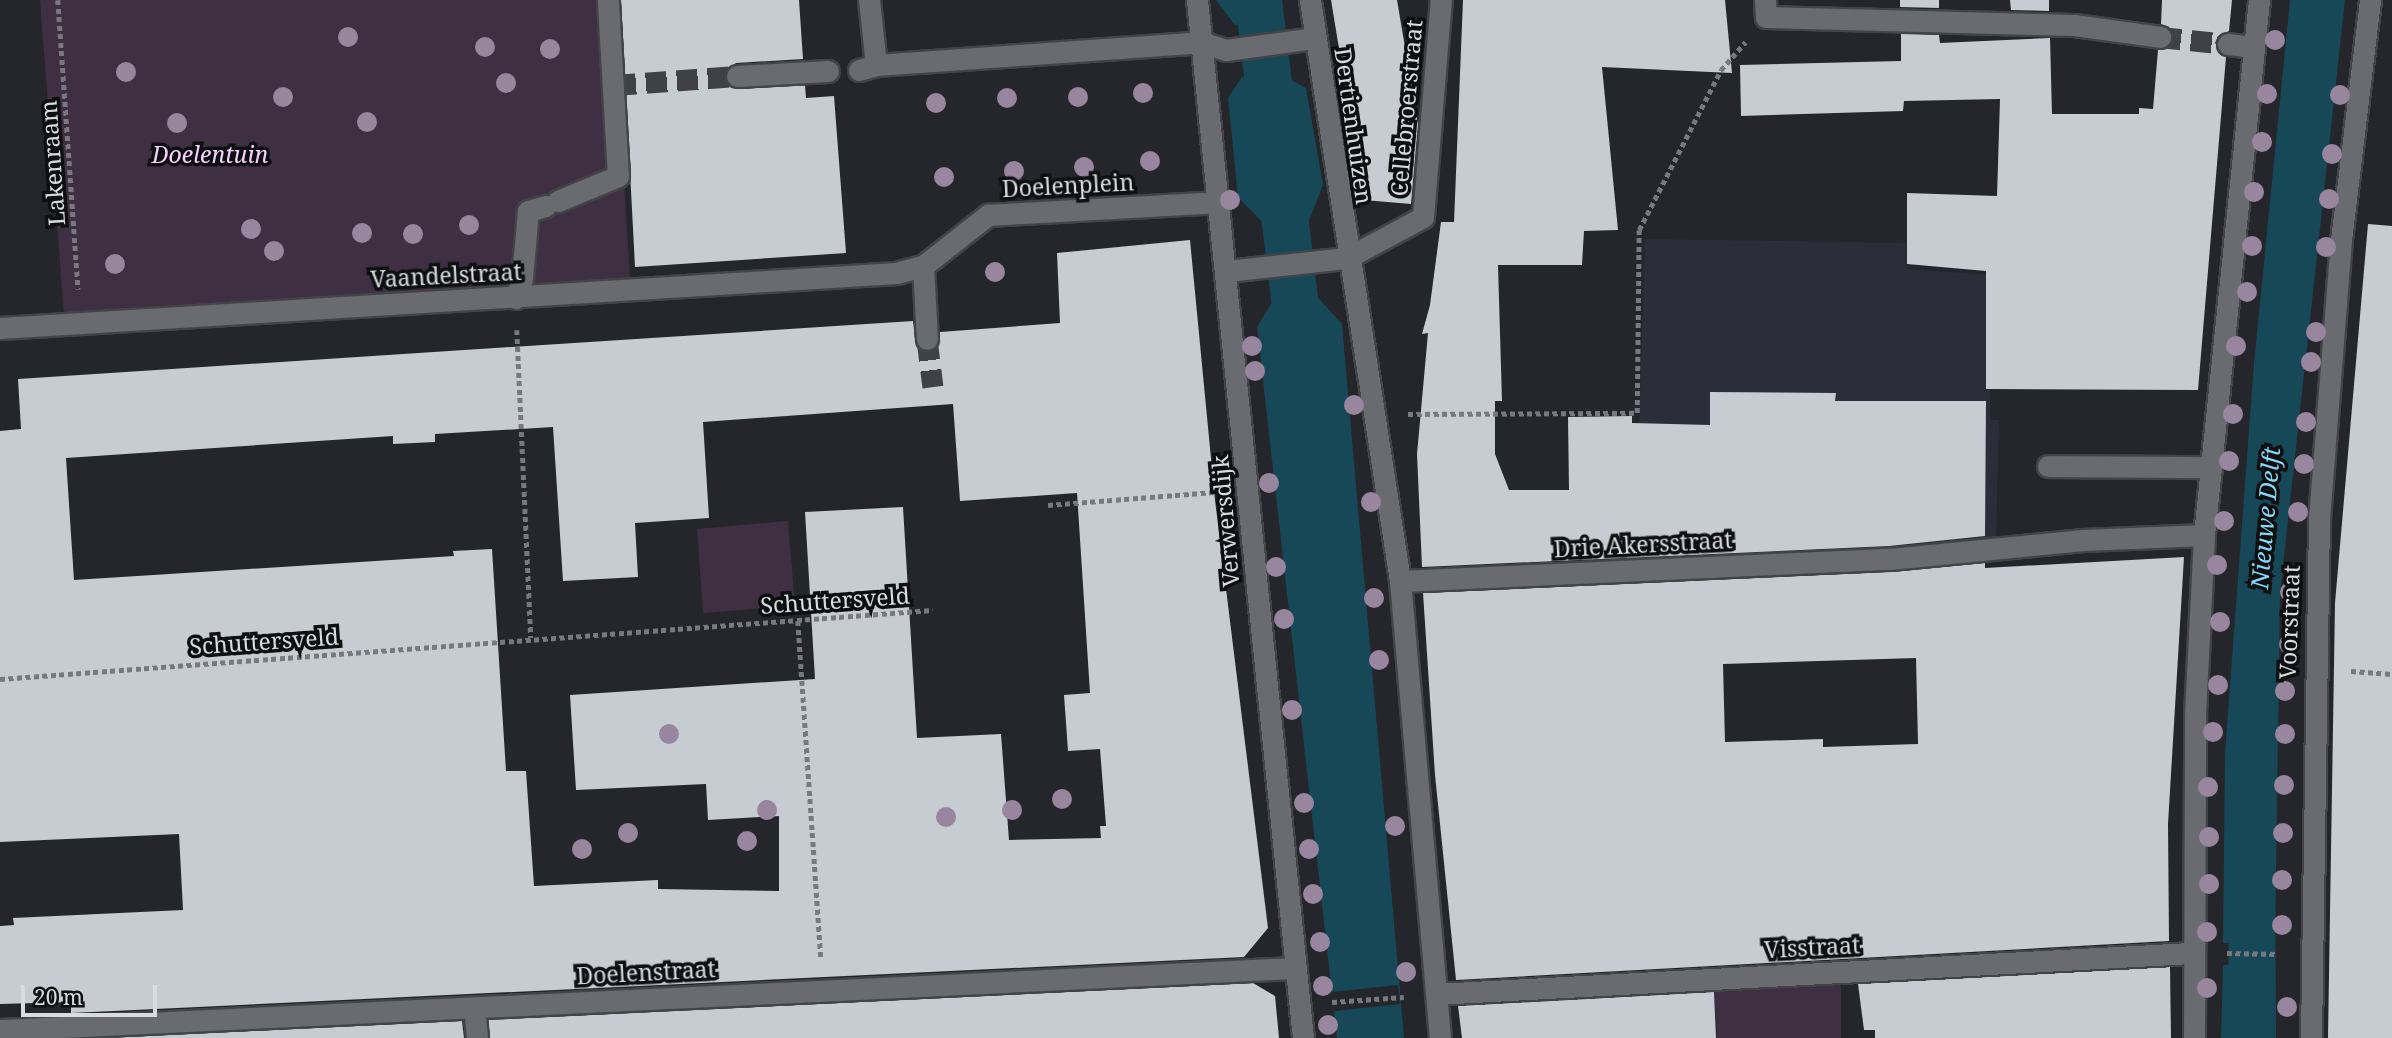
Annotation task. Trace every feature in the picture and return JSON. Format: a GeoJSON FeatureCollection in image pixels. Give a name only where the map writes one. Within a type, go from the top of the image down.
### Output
{"type":"FeatureCollection","features":[{"type":"Feature","properties":{"kind":"street"},"geometry":{"type":"LineString","coordinates":[[516,298],[528,211],[618,176],[608,0]]}},
{"type":"Feature","properties":{"kind":"street"},"geometry":{"type":"LineString","coordinates":[[869,0],[868,67],[1201,42],[1226,50],[1315,38]]}},
{"type":"Feature","properties":{"kind":"street","name":"Verwersdijk"},"geometry":{"type":"LineString","coordinates":[[1197,0],[1227,271],[1303,1038]]}},
{"type":"Feature","properties":{"kind":"street","name":"Dertienhuizen"},"geometry":{"type":"LineString","coordinates":[[1310,0],[1347,258]]}},
{"type":"Feature","properties":{"kind":"street","name":"Cellebroerstraat"},"geometry":{"type":"LineString","coordinates":[[1347,258],[1423,217],[1441,0]]}},
{"type":"Feature","properties":{"kind":"street"},"geometry":{"type":"LineString","coordinates":[[1765,0],[1766,18],[2074,25],[2160,37]]}},
{"type":"Feature","properties":{"kind":"street"},"geometry":{"type":"LineString","coordinates":[[2194,1038],[2201,953],[2195,714],[2204,535],[2259,0]]}},
{"type":"Feature","properties":{"kind":"street","name":"Voorstraat"},"geometry":{"type":"LineString","coordinates":[[2311,1038],[2319,519],[2341,240],[2370,0]]}},
{"type":"Feature","properties":{"kind":"street"},"geometry":{"type":"LineString","coordinates":[[2228,44],[2254,47]]}},
{"type":"Feature","properties":{"kind":"street"},"geometry":{"type":"LineString","coordinates":[[737,76],[828,71]]}},
{"type":"Feature","properties":{"kind":"street","name":"Doelenplein"},"geometry":{"type":"LineString","coordinates":[[896,273],[923,266],[988,215],[1219,202]]}},
{"type":"Feature","properties":{"kind":"street"},"geometry":{"type":"LineString","coordinates":[[1227,271],[1347,258],[1400,581],[1440,1038]]}},
{"type":"Feature","properties":{"kind":"street"},"geometry":{"type":"LineString","coordinates":[[923,266],[927,339]]}},
{"type":"Feature","properties":{"kind":"street","name":"Vaandelstraat"},"geometry":{"type":"LineString","coordinates":[[0,328],[896,273]]}},
{"type":"Feature","properties":{"kind":"street"},"geometry":{"type":"LineString","coordinates":[[2048,466],[2211,467]]}},
{"type":"Feature","properties":{"kind":"street","name":"Drie Akersstraat"},"geometry":{"type":"LineString","coordinates":[[1400,581],[1889,559],[2083,540],[2204,535]]}},
{"type":"Feature","properties":{"kind":"street","name":"Visstraat"},"geometry":{"type":"LineString","coordinates":[[1436,993],[2201,953]]}},
{"type":"Feature","properties":{"kind":"street","name":"Doelenstraat"},"geometry":{"type":"LineString","coordinates":[[0,1030],[474,1008],[823,988],[1294,968]]}},
{"type":"Feature","properties":{"kind":"street"},"geometry":{"type":"LineString","coordinates":[[474,1008],[477,1038]]}},
{"type":"Feature","properties":{"kind":"path","name":"Lakenraam"},"geometry":{"type":"LineString","coordinates":[[58,0],[80,324]]}},
{"type":"Feature","properties":{"kind":"path"},"geometry":{"type":"LineString","coordinates":[[1372,414],[1637,412],[1639,230],[1721,70]]}},
{"type":"Feature","properties":{"kind":"path"},"geometry":{"type":"LineString","coordinates":[[516,298],[531,638]]}},
{"type":"Feature","properties":{"kind":"path"},"geometry":{"type":"LineString","coordinates":[[1048,505],[1248,489]]}},
{"type":"Feature","properties":{"kind":"path","name":"Schuttersveld"},"geometry":{"type":"LineString","coordinates":[[0,679],[932,610]]}},
{"type":"Feature","properties":{"kind":"path"},"geometry":{"type":"LineString","coordinates":[[797,621],[823,988]]}},
{"type":"Feature","properties":{"kind":"path"},"geometry":{"type":"LineString","coordinates":[[2201,953],[2291,954]]}},
{"type":"Feature","properties":{"kind":"path"},"geometry":{"type":"LineString","coordinates":[[1321,1003],[1411,996]]}},
{"type":"Feature","properties":{"kind":"shaded area"},"geometry":{"type":"Polygon","coordinates":[[[1645,239],[1906,243],[1907,269],[1991,275],[1990,420],[1999,420],[1996,538],[1836,553],[1635,554],[1645,239]]]}},
{"type":"Feature","properties":{"kind":"green space","name":"Doelentuin"},"geometry":{"type":"Polygon","coordinates":[[[40,0],[613,0],[630,280],[64,316],[40,0]]]}},
{"type":"Feature","properties":{"kind":"green space"},"geometry":{"type":"Polygon","coordinates":[[[788,521],[795,606],[703,613],[697,529],[788,521]]]}},
{"type":"Feature","properties":{"kind":"green space"},"geometry":{"type":"Polygon","coordinates":[[[1841,982],[1841,1038],[1717,1038],[1714,989],[1841,982]]]}},
{"type":"Feature","properties":{"kind":"water"},"geometry":{"type":"Polygon","coordinates":[[[1216,0],[1280,0],[1269,20],[1235,25],[1216,0]]]}},
{"type":"Feature","properties":{"kind":"water"},"geometry":{"type":"Polygon","coordinates":[[[2290,0],[2345,0],[2280,593],[2275,942],[2223,943],[2225,753],[2254,363],[2290,0]]]}},
{"type":"Feature","properties":{"kind":"water"},"geometry":{"type":"Polygon","coordinates":[[[1276,72],[1306,88],[1323,185],[1305,231],[1273,233],[1238,197],[1228,98],[1242,77],[1276,72]]]}},
{"type":"Feature","properties":{"kind":"water"},"geometry":{"type":"Polygon","coordinates":[[[1310,289],[1342,324],[1404,1038],[1337,1038],[1257,327],[1278,292],[1310,289]]]}},
{"type":"Feature","properties":{"kind":"water"},"geometry":{"type":"Polygon","coordinates":[[[2275,964],[2276,1038],[2221,1038],[2223,965],[2275,964]]]}},
{"type":"Feature","properties":{"kind":"pier"},"geometry":{"type":"Polygon","coordinates":[[[1398,985],[1400,1004],[1334,1011],[1332,992],[1398,985]]]}},
{"type":"Feature","properties":{"kind":"building"},"geometry":{"type":"Polygon","coordinates":[[[621,0],[799,0],[803,59],[736,63],[726,70],[724,77],[737,89],[805,85],[806,98],[834,96],[846,253],[635,267],[621,0]]]}},
{"type":"Feature","properties":{"kind":"building"},"geometry":{"type":"Polygon","coordinates":[[[1331,0],[1397,0],[1418,124],[1411,204],[1364,200],[1331,0]]]}},
{"type":"Feature","properties":{"kind":"building"},"geometry":{"type":"Polygon","coordinates":[[[1463,0],[1725,0],[1732,73],[1602,67],[1618,230],[1584,231],[1582,265],[1498,265],[1502,401],[1495,401],[1495,454],[1509,490],[1569,490],[1568,417],[1632,416],[1632,423],[1710,425],[1710,392],[1836,393],[1835,401],[1986,401],[1985,536],[1889,546],[1422,567],[1417,454],[1428,333],[1422,334],[1430,305],[1441,222],[1454,222],[1463,0]]]}},
{"type":"Feature","properties":{"kind":"building"},"geometry":{"type":"Polygon","coordinates":[[[1900,0],[1939,0],[1939,8],[1900,7],[1900,0]]]}},
{"type":"Feature","properties":{"kind":"building"},"geometry":{"type":"Polygon","coordinates":[[[2010,0],[2049,0],[2049,11],[2011,10],[2010,0]]]}},
{"type":"Feature","properties":{"kind":"building"},"geometry":{"type":"Polygon","coordinates":[[[2162,0],[2232,0],[2229,31],[2218,36],[2215,43],[2226,57],[2198,390],[1986,389],[1986,271],[1907,264],[1907,193],[1997,196],[2000,99],[1904,101],[1903,111],[1741,116],[1740,65],[1901,61],[1901,34],[1939,35],[1940,43],[2050,38],[2052,114],[2139,114],[2139,108],[2153,109],[2158,50],[2173,39],[2169,27],[2161,24],[2162,0]]]}},
{"type":"Feature","properties":{"kind":"building"},"geometry":{"type":"Polygon","coordinates":[[[2368,224],[2392,226],[2392,1038],[2328,1038],[2335,603],[2368,224]]]}},
{"type":"Feature","properties":{"kind":"building"},"geometry":{"type":"Polygon","coordinates":[[[1190,240],[1215,500],[1268,928],[1244,957],[71,1013],[71,1002],[0,1004],[0,926],[14,925],[13,918],[183,910],[179,834],[0,842],[0,431],[21,429],[18,379],[913,321],[916,346],[928,352],[938,346],[940,332],[1060,323],[1057,253],[1190,240]],[[953,404],[703,422],[709,518],[635,523],[638,577],[563,581],[553,427],[435,434],[435,442],[393,444],[393,436],[66,458],[74,580],[454,556],[453,551],[492,549],[506,771],[526,771],[534,886],[658,880],[658,889],[779,891],[779,816],[708,820],[706,784],[576,790],[570,695],[815,679],[805,512],[903,507],[917,738],[1001,734],[1009,840],[1101,838],[1100,826],[1106,826],[1100,749],[1068,751],[1064,695],[1090,693],[1077,493],[960,501],[953,404]]]}},
{"type":"Feature","properties":{"kind":"building"},"geometry":{"type":"Polygon","coordinates":[[[2184,557],[2168,824],[2169,941],[1456,980],[1435,775],[1423,593],[1891,572],[1985,563],[1985,568],[2184,557]],[[1916,658],[1723,664],[1725,742],[1823,739],[1823,747],[1918,744],[1916,658]]]}},
{"type":"Feature","properties":{"kind":"building"},"geometry":{"type":"Polygon","coordinates":[[[2170,967],[2171,1038],[1875,1038],[1875,1030],[1864,1030],[1858,984],[2170,967]]]}},
{"type":"Feature","properties":{"kind":"building"},"geometry":{"type":"Polygon","coordinates":[[[1253,983],[1275,996],[1279,1038],[490,1038],[488,1020],[1253,983]]]}},
{"type":"Feature","properties":{"kind":"building"},"geometry":{"type":"Polygon","coordinates":[[[1714,992],[1716,1038],[1462,1038],[1458,1006],[1714,992]]]}},
{"type":"Feature","properties":{"kind":"building"},"geometry":{"type":"Polygon","coordinates":[[[462,1021],[464,1038],[107,1038],[462,1021]]]}},
{"type":"Feature","properties":{"kind":"waterway"},"geometry":{"type":"LineString","coordinates":[[1258,0],[1301,355]]}},
{"type":"Feature","properties":{"kind":"waterway","name":"Nieuwe Delft"},"geometry":{"type":"LineString","coordinates":[[2251,879],[2252,1038]]}},
{"type":"Feature","properties":{"kind":"tunnel"},"geometry":{"type":"LineString","coordinates":[[2160,37],[2228,44]]}},
{"type":"Feature","properties":{"kind":"tunnel"},"geometry":{"type":"LineString","coordinates":[[615,85],[737,76]]}},
{"type":"Feature","properties":{"kind":"tunnel"},"geometry":{"type":"LineString","coordinates":[[927,339],[933,387]]}}]}
